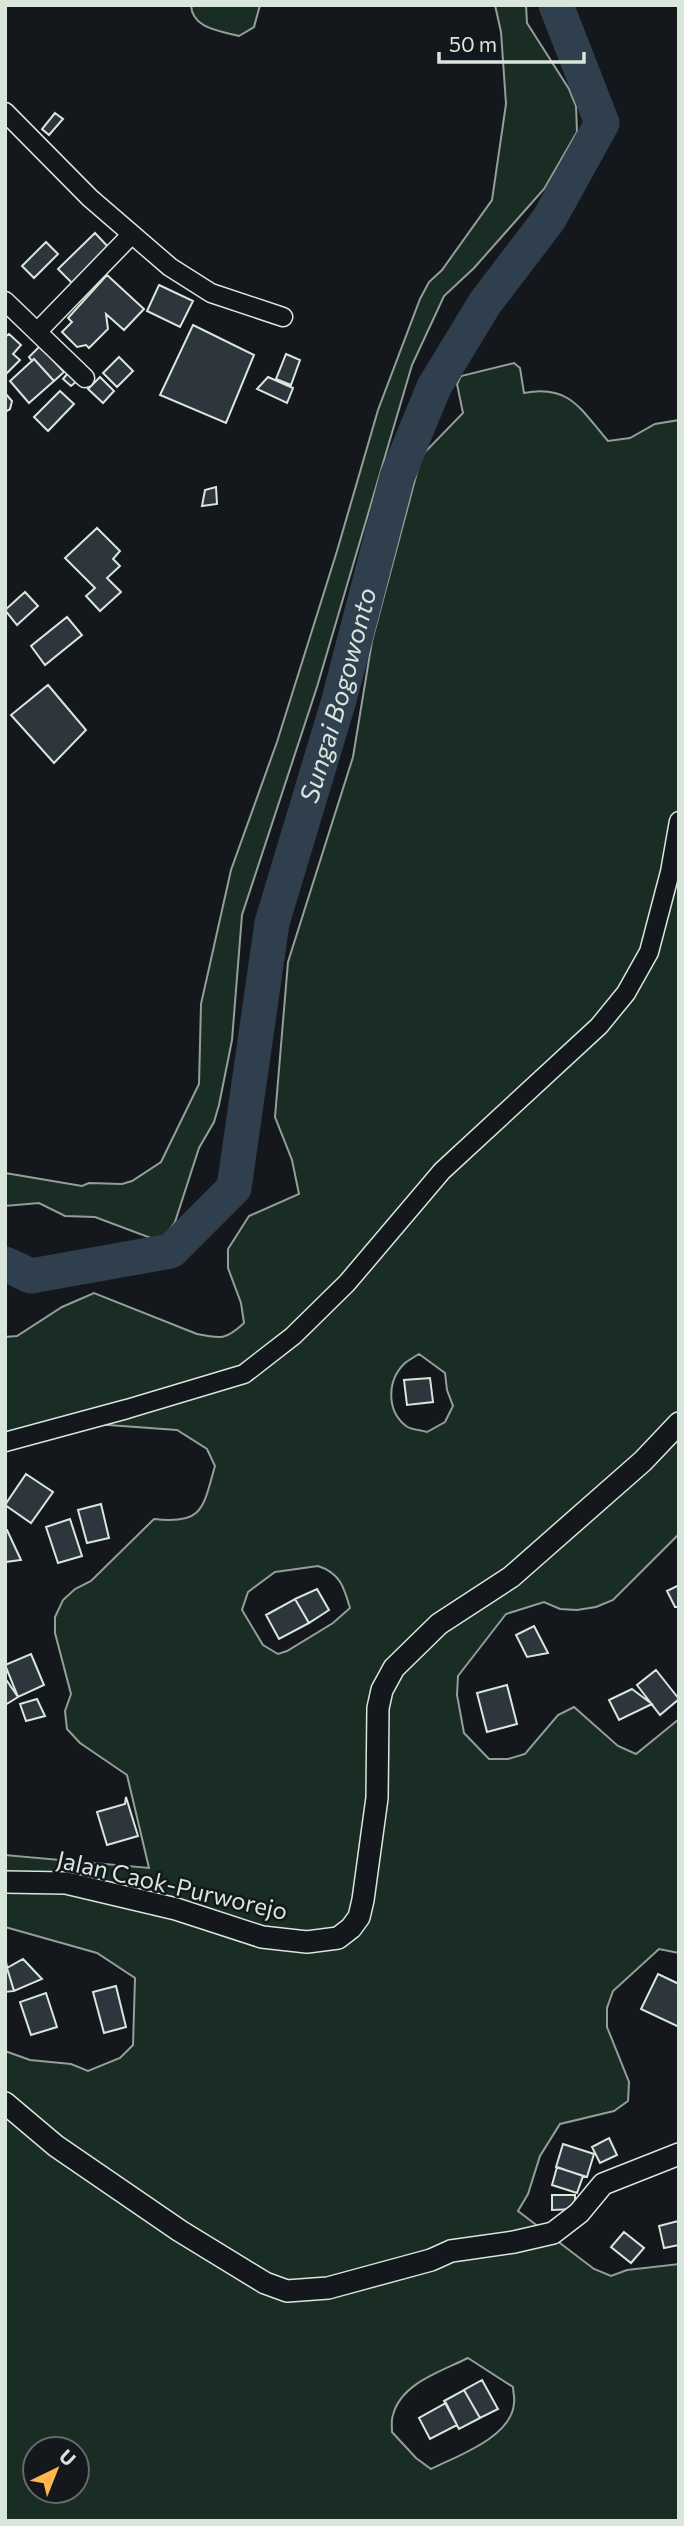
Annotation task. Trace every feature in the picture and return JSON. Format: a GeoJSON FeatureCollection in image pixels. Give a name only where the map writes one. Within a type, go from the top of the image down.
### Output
{"type":"FeatureCollection","features":[{"type":"Feature","properties":{"kind":"street"},"geometry":{"type":"LineString","coordinates":[[5,112],[90,198],[170,267],[211,293],[283,317]]}},
{"type":"Feature","properties":{"kind":"street"},"geometry":{"type":"LineString","coordinates":[[37,332],[131,235]]}},
{"type":"Feature","properties":{"kind":"street"},"geometry":{"type":"LineString","coordinates":[[5,301],[85,378]]}},
{"type":"Feature","properties":{"kind":"street"},"geometry":{"type":"LineString","coordinates":[[5,1442],[244,1374],[293,1336],[347,1283],[442,1171],[599,1026],[626,993],[649,953],[670,872],[679,821]]}},
{"type":"Feature","properties":{"kind":"street","name":"Jalan Caok-Purworejo"},"geometry":{"type":"LineString","coordinates":[[5,1882],[66,1883],[176,1909],[262,1937],[307,1942],[338,1938],[351,1928],[359,1917],[363,1900],[377,1798],[377,1708],[382,1690],[394,1668],[439,1624],[511,1577],[643,1461],[679,1423]]}},
{"type":"Feature","properties":{"kind":"street"},"geometry":{"type":"LineString","coordinates":[[5,2103],[56,2146],[180,2231],[265,2283],[287,2291],[328,2288],[431,2260],[451,2251],[514,2242],[552,2233],[579,2213],[603,2184],[679,2154]]}},
{"type":"Feature","properties":{"kind":"green space"},"geometry":{"type":"Polygon","coordinates":[[[191,5],[260,5],[254,27],[239,36],[202,24],[196,19],[191,5]]]}},
{"type":"Feature","properties":{"kind":"green space"},"geometry":{"type":"Polygon","coordinates":[[[495,5],[526,5],[527,23],[569,89],[576,106],[577,132],[544,189],[474,268],[444,296],[412,365],[317,687],[242,915],[232,1040],[219,1105],[214,1122],[199,1148],[175,1222],[165,1236],[156,1240],[95,1217],[65,1216],[39,1203],[5,1206],[5,1173],[82,1186],[89,1183],[122,1184],[132,1181],[161,1162],[199,1084],[201,1004],[231,870],[277,742],[378,410],[429,282],[442,270],[492,200],[506,104],[501,32],[495,5]]]}},
{"type":"Feature","properties":{"kind":"green space"},"geometry":{"type":"Polygon","coordinates":[[[514,363],[520,368],[524,393],[540,391],[564,396],[582,410],[608,441],[630,438],[655,424],[679,420],[679,1534],[613,1600],[596,1607],[577,1610],[560,1609],[544,1602],[506,1614],[458,1676],[457,1695],[464,1733],[489,1759],[508,1759],[525,1754],[558,1715],[574,1707],[618,1746],[636,1754],[679,1719],[679,1953],[659,1949],[613,1991],[607,2008],[607,2027],[629,2082],[628,2101],[614,2111],[560,2124],[540,2156],[528,2194],[518,2211],[594,2269],[611,2276],[627,2270],[679,2264],[679,2521],[5,2521],[5,2051],[30,2060],[71,2064],[88,2071],[120,2058],[133,2045],[135,1978],[97,1953],[5,1927],[5,1855],[149,1868],[127,1775],[80,1743],[67,1729],[65,1711],[71,1694],[55,1633],[55,1617],[63,1600],[75,1589],[91,1581],[154,1519],[183,1519],[199,1510],[215,1466],[207,1449],[177,1430],[53,1421],[5,1434],[5,1337],[17,1336],[62,1307],[94,1293],[205,1336],[223,1337],[244,1323],[241,1303],[228,1268],[228,1249],[249,1216],[299,1194],[292,1160],[275,1117],[288,962],[353,757],[372,641],[420,461],[425,452],[463,413],[457,384],[461,376],[514,363]],[[419,1354],[399,1370],[391,1395],[399,1419],[406,1426],[427,1432],[445,1422],[453,1406],[445,1373],[419,1354]],[[318,1566],[275,1572],[248,1592],[242,1610],[263,1645],[278,1654],[333,1623],[350,1608],[340,1582],[318,1566]],[[468,2358],[413,2386],[397,2404],[392,2417],[392,2432],[416,2458],[431,2469],[482,2444],[504,2426],[511,2415],[514,2403],[513,2387],[468,2358]]]}},
{"type":"Feature","properties":{"kind":"building"},"geometry":{"type":"Polygon","coordinates":[[[55,113],[63,119],[49,135],[42,129],[55,113]]]}},
{"type":"Feature","properties":{"kind":"building"},"geometry":{"type":"Polygon","coordinates":[[[95,233],[111,250],[74,285],[58,269],[95,233]]]}},
{"type":"Feature","properties":{"kind":"building"},"geometry":{"type":"Polygon","coordinates":[[[46,242],[58,254],[34,278],[22,266],[46,242]]]}},
{"type":"Feature","properties":{"kind":"building"},"geometry":{"type":"Polygon","coordinates":[[[107,275],[144,309],[124,330],[106,314],[108,329],[89,348],[86,345],[77,347],[62,332],[72,322],[68,318],[107,275]]]}},
{"type":"Feature","properties":{"kind":"building"},"geometry":{"type":"Polygon","coordinates":[[[159,285],[193,301],[180,327],[147,311],[159,285]]]}},
{"type":"Feature","properties":{"kind":"building"},"geometry":{"type":"Polygon","coordinates":[[[193,325],[254,355],[226,423],[160,395],[193,325]]]}},
{"type":"Feature","properties":{"kind":"building"},"geometry":{"type":"Polygon","coordinates":[[[9,334],[21,345],[13,354],[20,360],[5,375],[5,337],[9,334]]]}},
{"type":"Feature","properties":{"kind":"building"},"geometry":{"type":"Polygon","coordinates":[[[40,346],[64,372],[54,381],[29,357],[40,346]]]}},
{"type":"Feature","properties":{"kind":"building"},"geometry":{"type":"Polygon","coordinates":[[[286,354],[300,360],[291,385],[276,379],[286,354]]]}},
{"type":"Feature","properties":{"kind":"building"},"geometry":{"type":"Polygon","coordinates":[[[119,357],[133,371],[117,387],[103,373],[119,357]]]}},
{"type":"Feature","properties":{"kind":"building"},"geometry":{"type":"Polygon","coordinates":[[[34,359],[54,381],[29,403],[10,381],[34,359]]]}},
{"type":"Feature","properties":{"kind":"building"},"geometry":{"type":"Polygon","coordinates":[[[68,373],[77,381],[71,386],[63,379],[68,373]]]}},
{"type":"Feature","properties":{"kind":"building"},"geometry":{"type":"Polygon","coordinates":[[[100,377],[114,391],[103,403],[88,389],[100,377]]]}},
{"type":"Feature","properties":{"kind":"building"},"geometry":{"type":"Polygon","coordinates":[[[268,377],[293,388],[287,403],[257,389],[268,377]]]}},
{"type":"Feature","properties":{"kind":"building"},"geometry":{"type":"Polygon","coordinates":[[[60,391],[74,404],[48,431],[34,417],[60,391]]]}},
{"type":"Feature","properties":{"kind":"building"},"geometry":{"type":"Polygon","coordinates":[[[5,393],[12,401],[10,409],[5,412],[5,393]]]}},
{"type":"Feature","properties":{"kind":"building"},"geometry":{"type":"Polygon","coordinates":[[[216,487],[217,504],[202,506],[205,490],[216,487]]]}},
{"type":"Feature","properties":{"kind":"building"},"geometry":{"type":"Polygon","coordinates":[[[97,528],[120,551],[113,559],[120,566],[107,578],[121,592],[100,611],[86,596],[95,588],[65,558],[97,528]]]}},
{"type":"Feature","properties":{"kind":"building"},"geometry":{"type":"Polygon","coordinates":[[[25,592],[38,606],[17,625],[5,610],[25,592]]]}},
{"type":"Feature","properties":{"kind":"building"},"geometry":{"type":"Polygon","coordinates":[[[67,617],[82,635],[45,665],[31,646],[67,617]]]}},
{"type":"Feature","properties":{"kind":"building"},"geometry":{"type":"Polygon","coordinates":[[[48,685],[86,730],[54,763],[11,715],[48,685]]]}},
{"type":"Feature","properties":{"kind":"building"},"geometry":{"type":"Polygon","coordinates":[[[430,1378],[433,1402],[407,1405],[404,1380],[430,1378]]]}},
{"type":"Feature","properties":{"kind":"building"},"geometry":{"type":"Polygon","coordinates":[[[26,1474],[53,1492],[31,1523],[5,1505],[26,1474]]]}},
{"type":"Feature","properties":{"kind":"building"},"geometry":{"type":"Polygon","coordinates":[[[101,1504],[109,1538],[87,1543],[78,1510],[101,1504]]]}},
{"type":"Feature","properties":{"kind":"building"},"geometry":{"type":"Polygon","coordinates":[[[70,1519],[82,1556],[58,1563],[46,1527],[70,1519]]]}},
{"type":"Feature","properties":{"kind":"building"},"geometry":{"type":"Polygon","coordinates":[[[7,1530],[21,1560],[5,1562],[7,1530]]]}},
{"type":"Feature","properties":{"kind":"building"},"geometry":{"type":"Polygon","coordinates":[[[679,1585],[679,1607],[675,1607],[667,1591],[679,1585]]]}},
{"type":"Feature","properties":{"kind":"building"},"geometry":{"type":"Polygon","coordinates":[[[317,1589],[329,1610],[309,1623],[295,1599],[317,1589]]]}},
{"type":"Feature","properties":{"kind":"building"},"geometry":{"type":"Polygon","coordinates":[[[295,1599],[309,1623],[279,1639],[266,1615],[295,1599]]]}},
{"type":"Feature","properties":{"kind":"building"},"geometry":{"type":"Polygon","coordinates":[[[534,1626],[548,1653],[527,1657],[516,1635],[534,1626]]]}},
{"type":"Feature","properties":{"kind":"building"},"geometry":{"type":"Polygon","coordinates":[[[31,1654],[44,1685],[18,1697],[5,1665],[31,1654]]]}},
{"type":"Feature","properties":{"kind":"building"},"geometry":{"type":"Polygon","coordinates":[[[656,1670],[679,1699],[660,1715],[637,1685],[656,1670]]]}},
{"type":"Feature","properties":{"kind":"building"},"geometry":{"type":"Polygon","coordinates":[[[5,1678],[18,1697],[5,1705],[5,1678]]]}},
{"type":"Feature","properties":{"kind":"building"},"geometry":{"type":"Polygon","coordinates":[[[507,1685],[517,1724],[487,1732],[477,1693],[507,1685]]]}},
{"type":"Feature","properties":{"kind":"building"},"geometry":{"type":"Polygon","coordinates":[[[632,1689],[652,1704],[619,1720],[609,1700],[632,1689]]]}},
{"type":"Feature","properties":{"kind":"building"},"geometry":{"type":"Polygon","coordinates":[[[37,1699],[45,1716],[26,1721],[20,1704],[37,1699]]]}},
{"type":"Feature","properties":{"kind":"building"},"geometry":{"type":"Polygon","coordinates":[[[126,1797],[138,1836],[107,1845],[97,1812],[125,1804],[126,1797]]]}},
{"type":"Feature","properties":{"kind":"building"},"geometry":{"type":"Polygon","coordinates":[[[5,1955],[7,1968],[14,1991],[5,1992],[5,1955]]]}},
{"type":"Feature","properties":{"kind":"building"},"geometry":{"type":"Polygon","coordinates":[[[23,1959],[42,1979],[14,1991],[7,1968],[23,1959]]]}},
{"type":"Feature","properties":{"kind":"building"},"geometry":{"type":"Polygon","coordinates":[[[658,1974],[679,1984],[679,2027],[641,2009],[658,1974]]]}},
{"type":"Feature","properties":{"kind":"building"},"geometry":{"type":"Polygon","coordinates":[[[116,1986],[126,2027],[104,2033],[93,1992],[116,1986]]]}},
{"type":"Feature","properties":{"kind":"building"},"geometry":{"type":"Polygon","coordinates":[[[46,1993],[57,2027],[31,2035],[20,2002],[46,1993]]]}},
{"type":"Feature","properties":{"kind":"building"},"geometry":{"type":"Polygon","coordinates":[[[609,2138],[617,2155],[600,2163],[592,2147],[609,2138]]]}},
{"type":"Feature","properties":{"kind":"building"},"geometry":{"type":"Polygon","coordinates":[[[563,2144],[594,2154],[587,2177],[556,2167],[563,2144]]]}},
{"type":"Feature","properties":{"kind":"building"},"geometry":{"type":"Polygon","coordinates":[[[557,2167],[583,2176],[577,2193],[552,2185],[557,2167]]]}},
{"type":"Feature","properties":{"kind":"building"},"geometry":{"type":"Polygon","coordinates":[[[552,2195],[575,2195],[575,2209],[552,2210],[552,2195]]]}},
{"type":"Feature","properties":{"kind":"building"},"geometry":{"type":"Polygon","coordinates":[[[678,2221],[679,2245],[664,2248],[659,2226],[678,2221]]]}},
{"type":"Feature","properties":{"kind":"building"},"geometry":{"type":"Polygon","coordinates":[[[624,2232],[644,2248],[631,2263],[611,2247],[624,2232]]]}},
{"type":"Feature","properties":{"kind":"building"},"geometry":{"type":"Polygon","coordinates":[[[482,2380],[498,2409],[480,2418],[464,2390],[482,2380]]]}},
{"type":"Feature","properties":{"kind":"building"},"geometry":{"type":"Polygon","coordinates":[[[464,2390],[480,2418],[459,2429],[444,2401],[464,2390]]]}},
{"type":"Feature","properties":{"kind":"building"},"geometry":{"type":"Polygon","coordinates":[[[446,2403],[457,2425],[430,2439],[419,2418],[446,2403]]]}},
{"type":"Feature","properties":{"kind":"waterway","name":"Sungai Bogowonto"},"geometry":{"type":"LineString","coordinates":[[5,1264],[31,1276],[171,1251],[234,1188],[272,923],[339,700],[397,477],[434,387],[485,303],[549,219],[602,123],[556,5]]}}]}
